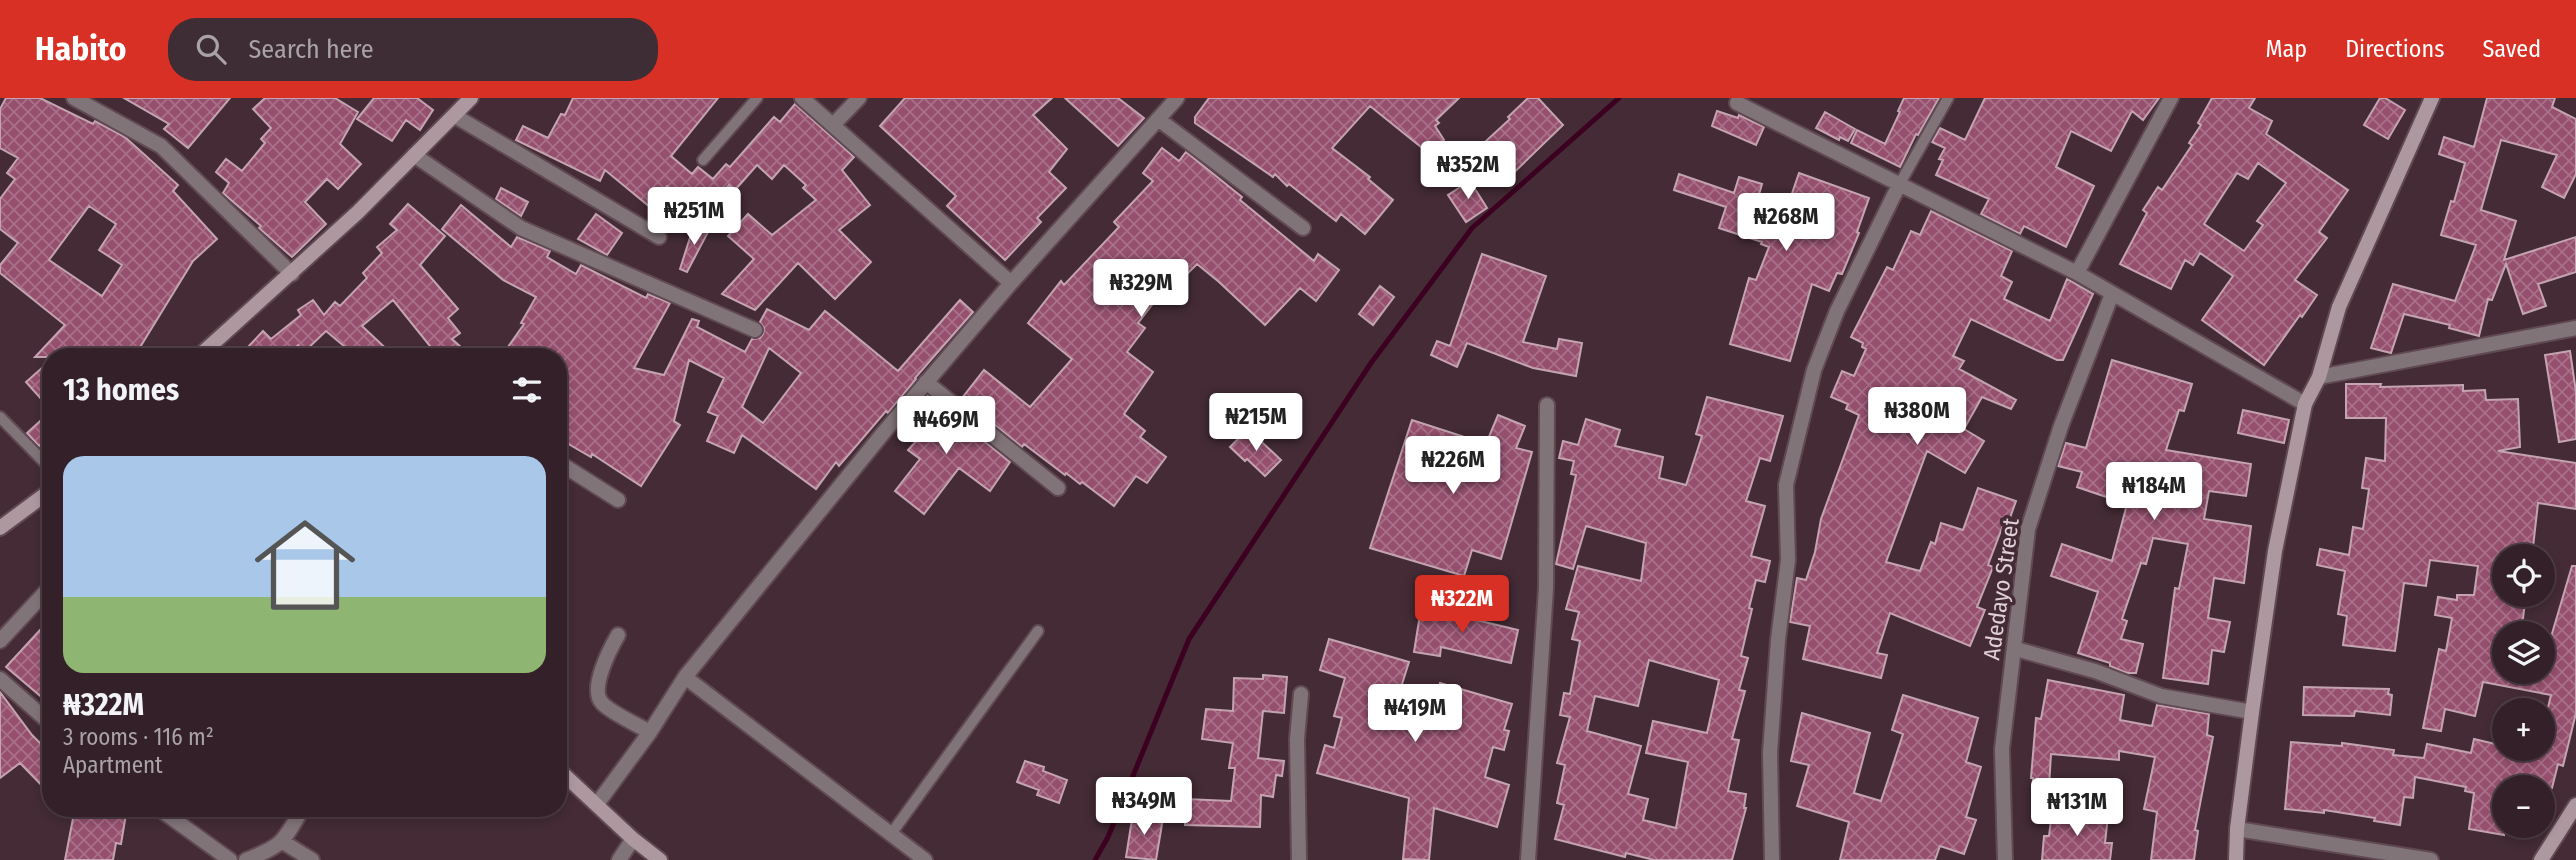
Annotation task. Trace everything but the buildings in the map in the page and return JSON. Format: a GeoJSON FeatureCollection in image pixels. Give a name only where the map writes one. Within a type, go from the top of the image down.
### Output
{"type":"FeatureCollection","features":[{"type":"Feature","properties":{"kind":"main road"},"geometry":{"type":"LineString","coordinates":[[208,348],[292,274],[471,98]]}},
{"type":"Feature","properties":{"kind":"main road"},"geometry":{"type":"LineString","coordinates":[[2236,860],[2237,829],[2275,551],[2305,404],[2319,377],[2339,307],[2432,98]]}},
{"type":"Feature","properties":{"kind":"main road"},"geometry":{"type":"LineString","coordinates":[[0,528],[42,497]]}},
{"type":"Feature","properties":{"kind":"main road"},"geometry":{"type":"LineString","coordinates":[[567,777],[633,839],[660,860]]}},
{"type":"Feature","properties":{"kind":"main road"},"geometry":{"type":"LineString","coordinates":[[2541,860],[2576,804]]}},
{"type":"Feature","properties":{"kind":"street"},"geometry":{"type":"LineString","coordinates":[[74,98],[160,146],[292,274]]}},
{"type":"Feature","properties":{"kind":"street"},"geometry":{"type":"LineString","coordinates":[[802,98],[1011,283]]}},
{"type":"Feature","properties":{"kind":"street"},"geometry":{"type":"LineString","coordinates":[[833,125],[859,98]]}},
{"type":"Feature","properties":{"kind":"street"},"geometry":{"type":"LineString","coordinates":[[597,804],[650,732],[685,677],[926,382],[1177,98]]}},
{"type":"Feature","properties":{"kind":"street"},"geometry":{"type":"LineString","coordinates":[[2077,273],[2171,98]]}},
{"type":"Feature","properties":{"kind":"street"},"geometry":{"type":"LineString","coordinates":[[1737,103],[2077,273],[2305,404]]}},
{"type":"Feature","properties":{"kind":"street"},"geometry":{"type":"LineString","coordinates":[[455,116],[659,237]]}},
{"type":"Feature","properties":{"kind":"street"},"geometry":{"type":"LineString","coordinates":[[1158,120],[1304,228]]}},
{"type":"Feature","properties":{"kind":"street"},"geometry":{"type":"LineString","coordinates":[[414,155],[521,228],[755,330]]}},
{"type":"Feature","properties":{"kind":"street"},"geometry":{"type":"LineString","coordinates":[[1772,860],[1770,752],[1778,640],[1788,560],[1786,485],[1814,370],[1837,311],[1899,185]]}},
{"type":"Feature","properties":{"kind":"street","name":"Adedayo Street"},"geometry":{"type":"LineString","coordinates":[[2005,860],[2002,749],[2016,649],[2028,528],[2061,426],[2112,295]]}},
{"type":"Feature","properties":{"kind":"street"},"geometry":{"type":"LineString","coordinates":[[2319,377],[2576,328]]}},
{"type":"Feature","properties":{"kind":"street"},"geometry":{"type":"LineString","coordinates":[[926,382],[1058,488]]}},
{"type":"Feature","properties":{"kind":"street"},"geometry":{"type":"LineString","coordinates":[[1528,860],[1546,588],[1547,405]]}},
{"type":"Feature","properties":{"kind":"street"},"geometry":{"type":"LineString","coordinates":[[567,468],[618,500]]}},
{"type":"Feature","properties":{"kind":"street"},"geometry":{"type":"LineString","coordinates":[[0,640],[42,596]]}},
{"type":"Feature","properties":{"kind":"street"},"geometry":{"type":"LineString","coordinates":[[618,635],[608,652],[597,696],[602,704],[650,732]]}},
{"type":"Feature","properties":{"kind":"street"},"geometry":{"type":"LineString","coordinates":[[2016,649],[2095,671],[2161,696],[2252,712]]}},
{"type":"Feature","properties":{"kind":"street"},"geometry":{"type":"LineString","coordinates":[[685,677],[925,860]]}},
{"type":"Feature","properties":{"kind":"street"},"geometry":{"type":"LineString","coordinates":[[0,679],[42,716]]}},
{"type":"Feature","properties":{"kind":"street"},"geometry":{"type":"LineString","coordinates":[[1299,860],[1297,750],[1301,694]]}},
{"type":"Feature","properties":{"kind":"street"},"geometry":{"type":"LineString","coordinates":[[170,817],[230,860]]}},
{"type":"Feature","properties":{"kind":"street"},"geometry":{"type":"LineString","coordinates":[[246,860],[283,842],[298,817]]}},
{"type":"Feature","properties":{"kind":"street"},"geometry":{"type":"LineString","coordinates":[[2237,829],[2431,860]]}},
{"type":"Feature","properties":{"kind":"street"},"geometry":{"type":"LineString","coordinates":[[620,860],[633,839]]}},
{"type":"Feature","properties":{"kind":"street"},"geometry":{"type":"LineString","coordinates":[[283,842],[312,860]]}},
{"type":"Feature","properties":{"kind":"lane"},"geometry":{"type":"LineString","coordinates":[[703,160],[757,98]]}},
{"type":"Feature","properties":{"kind":"lane"},"geometry":{"type":"LineString","coordinates":[[1899,185],[1948,98]]}},
{"type":"Feature","properties":{"kind":"lane"},"geometry":{"type":"LineString","coordinates":[[0,418],[42,460]]}},
{"type":"Feature","properties":{"kind":"lane"},"geometry":{"type":"LineString","coordinates":[[891,834],[1038,631]]}},
{"type":"Feature","properties":{"kind":"waterway"},"geometry":{"type":"LineString","coordinates":[[1095,860],[1108,837],[1189,639],[1371,363],[1472,228],[1619,98]]}}]}
